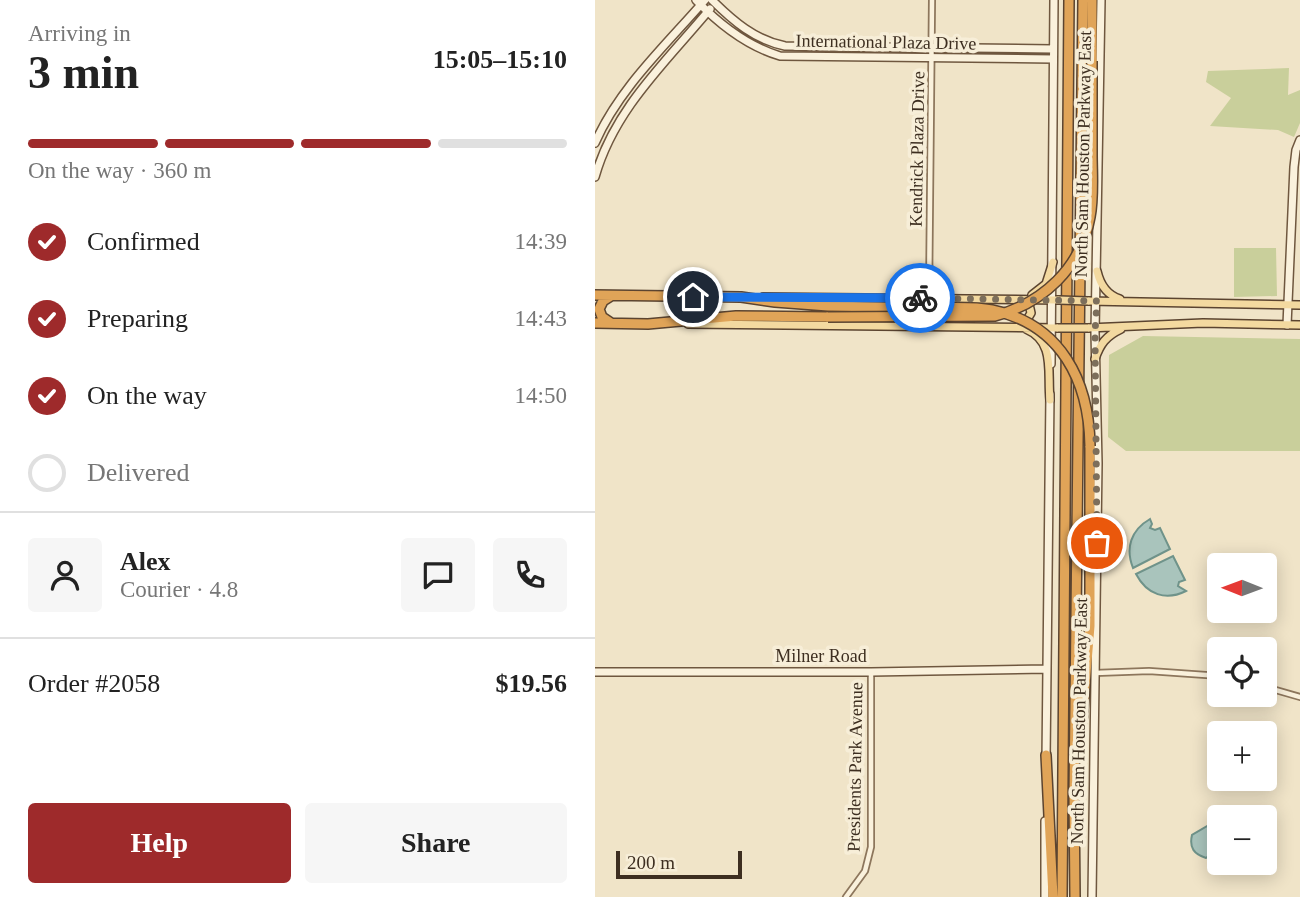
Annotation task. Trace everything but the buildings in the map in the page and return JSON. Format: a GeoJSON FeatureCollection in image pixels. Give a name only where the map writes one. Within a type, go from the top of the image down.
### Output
{"type":"FeatureCollection","features":[{"type":"Feature","properties":{"kind":"highway","name":"North Sam Houston Parkway East"},"geometry":{"type":"LineString","coordinates":[[1062,897],[1069,0]]}},
{"type":"Feature","properties":{"kind":"highway","name":"North Sam Houston Parkway East"},"geometry":{"type":"LineString","coordinates":[[1075,897],[1083,0]]}},
{"type":"Feature","properties":{"kind":"highway"},"geometry":{"type":"LineString","coordinates":[[595,323],[648,324],[736,316],[995,316],[1018,309],[1054,285],[1074,260],[1090,216],[1092,0]]}},
{"type":"Feature","properties":{"kind":"highway"},"geometry":{"type":"LineString","coordinates":[[595,295],[741,297],[836,307],[928,303],[997,311],[1029,325],[1049,339],[1068,361],[1082,388],[1088,414],[1090,446],[1090,626],[1084,713],[1074,795]]}},
{"type":"Feature","properties":{"kind":"highway"},"geometry":{"type":"LineString","coordinates":[[611,323],[602,317],[599,309],[603,301],[612,295]]}},
{"type":"Feature","properties":{"kind":"highway"},"geometry":{"type":"LineString","coordinates":[[1046,755],[1053,897]]}},
{"type":"Feature","properties":{"kind":"main road"},"geometry":{"type":"LineString","coordinates":[[1023,300],[1046,284],[1053,262]]}},
{"type":"Feature","properties":{"kind":"main road"},"geometry":{"type":"LineString","coordinates":[[1097,271],[1099,279],[1113,297],[1127,301]]}},
{"type":"Feature","properties":{"kind":"main road"},"geometry":{"type":"LineString","coordinates":[[979,327],[1025,323],[1030,318],[1031,307],[1023,300]]}},
{"type":"Feature","properties":{"kind":"main road"},"geometry":{"type":"LineString","coordinates":[[928,303],[1056,300],[1300,305]]}},
{"type":"Feature","properties":{"kind":"main road"},"geometry":{"type":"LineString","coordinates":[[648,324],[1055,328],[1203,324],[1300,325]]}},
{"type":"Feature","properties":{"kind":"main road"},"geometry":{"type":"LineString","coordinates":[[1022,327],[1036,334],[1046,345],[1050,400]]}},
{"type":"Feature","properties":{"kind":"main road"},"geometry":{"type":"LineString","coordinates":[[1095,359],[1107,337],[1123,328]]}},
{"type":"Feature","properties":{"kind":"street","name":"Kendrick Plaza Drive"},"geometry":{"type":"LineString","coordinates":[[928,303],[932,0]]}},
{"type":"Feature","properties":{"kind":"street","name":"North Sam Houston Parkway East"},"geometry":{"type":"LineString","coordinates":[[1045,897],[1050,400],[1056,300],[1053,262],[1054,0]]}},
{"type":"Feature","properties":{"kind":"street","name":"North Sam Houston Parkway East"},"geometry":{"type":"LineString","coordinates":[[1092,897],[1098,463],[1092,328],[1097,271],[1101,0]]}},
{"type":"Feature","properties":{"kind":"street","name":"International Plaza Drive"},"geometry":{"type":"LineString","coordinates":[[715,1],[752,33],[775,44],[1053,49]]}},
{"type":"Feature","properties":{"kind":"street"},"geometry":{"type":"LineString","coordinates":[[595,177],[612,131],[633,99],[715,1]]}},
{"type":"Feature","properties":{"kind":"street","name":"International Plaza Drive"},"geometry":{"type":"LineString","coordinates":[[700,2],[739,37],[770,53],[790,58],[1053,60]]}},
{"type":"Feature","properties":{"kind":"street"},"geometry":{"type":"LineString","coordinates":[[595,143],[603,125],[621,99],[700,2]]}},
{"type":"Feature","properties":{"kind":"street"},"geometry":{"type":"LineString","coordinates":[[770,53],[775,44]]}},
{"type":"Feature","properties":{"kind":"street"},"geometry":{"type":"LineString","coordinates":[[852,47],[852,58]]}},
{"type":"Feature","properties":{"kind":"street"},"geometry":{"type":"LineString","coordinates":[[655,57],[662,65]]}},
{"type":"Feature","properties":{"kind":"street"},"geometry":{"type":"LineString","coordinates":[[603,125],[612,131]]}},
{"type":"Feature","properties":{"kind":"street"},"geometry":{"type":"LineString","coordinates":[[1287,325],[1290,229],[1296,150],[1300,140]]}},
{"type":"Feature","properties":{"kind":"street"},"geometry":{"type":"LineString","coordinates":[[1290,229],[1300,229]]}},
{"type":"Feature","properties":{"kind":"street","name":"Milner Road"},"geometry":{"type":"LineString","coordinates":[[595,672],[1047,669]]}},
{"type":"Feature","properties":{"kind":"street"},"geometry":{"type":"LineString","coordinates":[[1095,673],[1149,671],[1207,675]]}},
{"type":"Feature","properties":{"kind":"street","name":"Presidents Park Avenue"},"geometry":{"type":"LineString","coordinates":[[846,897],[865,871],[871,847],[871,672]]}},
{"type":"Feature","properties":{"kind":"street"},"geometry":{"type":"LineString","coordinates":[[1277,690],[1300,696]]}},
{"type":"Feature","properties":{"kind":"green space"},"geometry":{"type":"Polygon","coordinates":[[[1289,68],[1288,95],[1300,90],[1300,123],[1294,137],[1278,130],[1210,126],[1231,98],[1206,82],[1208,71],[1289,68]]]}},
{"type":"Feature","properties":{"kind":"green space"},"geometry":{"type":"Polygon","coordinates":[[[1234,248],[1276,248],[1277,296],[1234,297],[1234,248]]]}},
{"type":"Feature","properties":{"kind":"green space"},"geometry":{"type":"Polygon","coordinates":[[[1143,336],[1300,339],[1300,451],[1126,451],[1108,437],[1109,355],[1143,336]]]}},
{"type":"Feature","properties":{"kind":"water"},"geometry":{"type":"Polygon","coordinates":[[[1150,519],[1150,528],[1160,528],[1170,549],[1133,568],[1131,540],[1138,528],[1150,519]]]}},
{"type":"Feature","properties":{"kind":"water"},"geometry":{"type":"Polygon","coordinates":[[[1173,556],[1185,580],[1179,582],[1178,586],[1186,591],[1164,596],[1151,591],[1140,581],[1136,574],[1173,556]]]}},
{"type":"Feature","properties":{"kind":"water"},"geometry":{"type":"Polygon","coordinates":[[[1207,826],[1206,858],[1193,850],[1192,835],[1207,826]]]}},
{"type":"Feature","properties":{"kind":"way so far"},"geometry":{"type":"LineString","coordinates":[[920,298],[1097,301],[1097,543]]}},
{"type":"Feature","properties":{"kind":"route"},"geometry":{"type":"LineString","coordinates":[[693,297],[920,298]]}}]}
